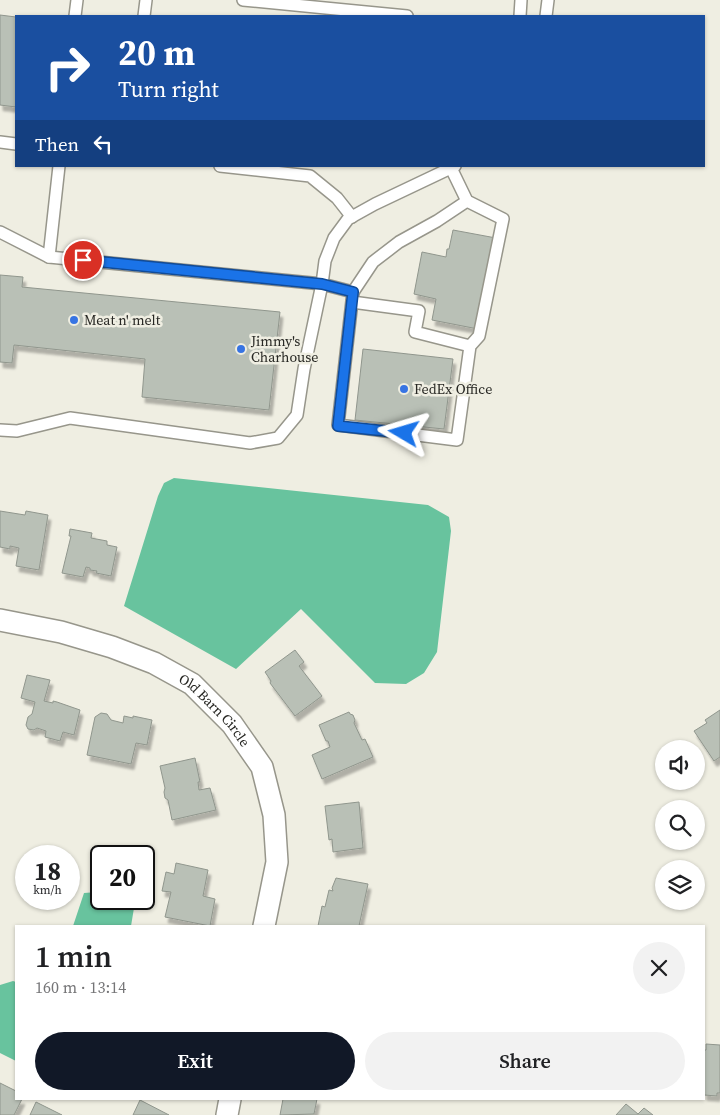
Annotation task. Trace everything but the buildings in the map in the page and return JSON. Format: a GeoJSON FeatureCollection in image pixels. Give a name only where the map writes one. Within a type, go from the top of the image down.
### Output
{"type":"FeatureCollection","features":[{"type":"Feature","properties":{"kind":"street","name":"Old Barn Circle"},"geometry":{"type":"LineString","coordinates":[[0,620],[61,632],[154,662],[192,684],[232,724],[262,767],[274,815],[277,862],[264,925]]}},
{"type":"Feature","properties":{"kind":"street"},"geometry":{"type":"LineString","coordinates":[[227,1115],[230,1100]]}},
{"type":"Feature","properties":{"kind":"lane"},"geometry":{"type":"LineString","coordinates":[[76,15],[77,0]]}},
{"type":"Feature","properties":{"kind":"lane"},"geometry":{"type":"LineString","coordinates":[[144,15],[146,0]]}},
{"type":"Feature","properties":{"kind":"lane"},"geometry":{"type":"LineString","coordinates":[[243,0],[339,13],[384,15]]}},
{"type":"Feature","properties":{"kind":"lane"},"geometry":{"type":"LineString","coordinates":[[520,15],[521,0]]}},
{"type":"Feature","properties":{"kind":"lane"},"geometry":{"type":"LineString","coordinates":[[546,15],[548,0]]}},
{"type":"Feature","properties":{"kind":"lane"},"geometry":{"type":"LineString","coordinates":[[0,142],[15,144]]}},
{"type":"Feature","properties":{"kind":"lane"},"geometry":{"type":"LineString","coordinates":[[49,257],[59,167]]}},
{"type":"Feature","properties":{"kind":"lane"},"geometry":{"type":"LineString","coordinates":[[229,167],[310,176],[337,198],[352,217]]}},
{"type":"Feature","properties":{"kind":"lane"},"geometry":{"type":"LineString","coordinates":[[0,430],[16,431],[70,418],[250,443],[278,438],[297,415],[325,261],[334,238],[352,217],[453,167],[467,201],[502,219],[480,336],[470,346],[457,440],[338,426],[352,297],[373,262],[399,242],[467,201]]}},
{"type":"Feature","properties":{"kind":"lane"},"geometry":{"type":"LineString","coordinates":[[0,232],[49,257],[322,284],[352,297],[419,311],[415,332],[470,346]]}},
{"type":"Feature","properties":{"kind":"shaded area"},"geometry":{"type":"Polygon","coordinates":[[[174,478],[428,505],[449,517],[451,531],[437,652],[424,673],[406,684],[375,683],[301,609],[236,669],[124,606],[158,496],[164,483],[174,478]]]}},
{"type":"Feature","properties":{"kind":"shaded area"},"geometry":{"type":"Polygon","coordinates":[[[84,893],[90,893],[90,910],[134,910],[131,925],[73,925],[78,910],[80,910],[84,893]]]}},
{"type":"Feature","properties":{"kind":"shaded area"},"geometry":{"type":"Polygon","coordinates":[[[15,982],[15,1060],[0,1053],[0,985],[15,982]]]}},
{"type":"Feature","properties":{"kind":"place","name":"Meat n' melt"},"geometry":{"type":"Point","coordinates":[74,320]}},
{"type":"Feature","properties":{"kind":"place","name":"Jimmy's Charhouse"},"geometry":{"type":"Point","coordinates":[241,349]}},
{"type":"Feature","properties":{"kind":"place","name":"FedEx Office"},"geometry":{"type":"Point","coordinates":[404,389]}},
{"type":"Feature","properties":{"kind":"route"},"geometry":{"type":"LineString","coordinates":[[83,260],[322,284],[353,292],[338,426],[404,433]]}}]}
